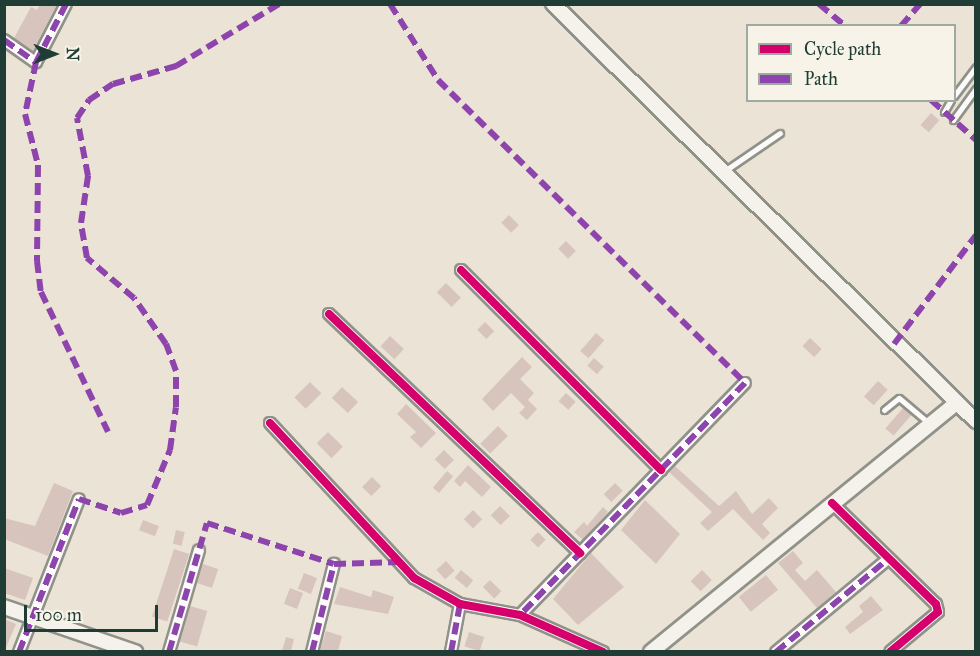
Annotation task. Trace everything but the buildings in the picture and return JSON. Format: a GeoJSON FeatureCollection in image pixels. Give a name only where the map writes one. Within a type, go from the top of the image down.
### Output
{"type":"FeatureCollection","features":[{"type":"Feature","properties":{"kind":"main road"},"geometry":{"type":"LineString","coordinates":[[553,4],[975,421]]}},
{"type":"Feature","properties":{"kind":"main road"},"geometry":{"type":"LineString","coordinates":[[651,651],[956,403]]}},
{"type":"Feature","properties":{"kind":"main road"},"geometry":{"type":"LineString","coordinates":[[4,607],[135,651]]}},
{"type":"Feature","properties":{"kind":"street"},"geometry":{"type":"LineString","coordinates":[[4,40],[36,62],[66,4]]}},
{"type":"Feature","properties":{"kind":"street"},"geometry":{"type":"LineString","coordinates":[[461,270],[662,470]]}},
{"type":"Feature","properties":{"kind":"street"},"geometry":{"type":"LineString","coordinates":[[329,314],[580,553]]}},
{"type":"Feature","properties":{"kind":"street"},"geometry":{"type":"LineString","coordinates":[[520,615],[746,383]]}},
{"type":"Feature","properties":{"kind":"street"},"geometry":{"type":"LineString","coordinates":[[270,423],[414,578],[460,604],[520,615],[603,651]]}},
{"type":"Feature","properties":{"kind":"street"},"geometry":{"type":"LineString","coordinates":[[19,651],[79,499]]}},
{"type":"Feature","properties":{"kind":"street"},"geometry":{"type":"LineString","coordinates":[[832,503],[888,560],[936,604],[938,612],[890,651]]}},
{"type":"Feature","properties":{"kind":"street"},"geometry":{"type":"LineString","coordinates":[[169,651],[199,550]]}},
{"type":"Feature","properties":{"kind":"street"},"geometry":{"type":"LineString","coordinates":[[776,651],[888,560]]}},
{"type":"Feature","properties":{"kind":"street"},"geometry":{"type":"LineString","coordinates":[[312,651],[334,564]]}},
{"type":"Feature","properties":{"kind":"street"},"geometry":{"type":"LineString","coordinates":[[451,651],[460,604]]}},
{"type":"Feature","properties":{"kind":"lane"},"geometry":{"type":"LineString","coordinates":[[956,93],[975,67]]}},
{"type":"Feature","properties":{"kind":"lane"},"geometry":{"type":"LineString","coordinates":[[953,120],[975,88]]}},
{"type":"Feature","properties":{"kind":"lane"},"geometry":{"type":"LineString","coordinates":[[944,112],[950,102]]}},
{"type":"Feature","properties":{"kind":"lane"},"geometry":{"type":"LineString","coordinates":[[722,173],[780,133]]}},
{"type":"Feature","properties":{"kind":"lane"},"geometry":{"type":"LineString","coordinates":[[884,410],[899,398],[930,424]]}},
{"type":"Feature","properties":{"kind":"marked path"},"geometry":{"type":"LineString","coordinates":[[66,4],[36,62],[25,114],[38,165],[37,261],[41,292],[108,432]]}},
{"type":"Feature","properties":{"kind":"marked path"},"geometry":{"type":"LineString","coordinates":[[19,652],[79,499],[121,513],[147,505],[170,450],[176,407],[176,371],[166,344],[134,298],[87,258],[81,223],[88,176],[77,118],[89,100],[113,84],[176,66],[279,4]]}},
{"type":"Feature","properties":{"kind":"marked path"},"geometry":{"type":"LineString","coordinates":[[390,4],[438,80],[745,383],[520,615]]}},
{"type":"Feature","properties":{"kind":"marked path"},"geometry":{"type":"LineString","coordinates":[[819,4],[843,24]]}},
{"type":"Feature","properties":{"kind":"marked path"},"geometry":{"type":"LineString","coordinates":[[903,24],[920,4]]}},
{"type":"Feature","properties":{"kind":"marked path"},"geometry":{"type":"LineString","coordinates":[[4,40],[36,62]]}},
{"type":"Feature","properties":{"kind":"marked path"},"geometry":{"type":"LineString","coordinates":[[933,102],[976,140]]}},
{"type":"Feature","properties":{"kind":"marked path"},"geometry":{"type":"LineString","coordinates":[[894,344],[976,235]]}},
{"type":"Feature","properties":{"kind":"marked path"},"geometry":{"type":"LineString","coordinates":[[169,652],[207,523],[334,564],[400,562]]}},
{"type":"Feature","properties":{"kind":"marked path"},"geometry":{"type":"LineString","coordinates":[[776,652],[888,559]]}},
{"type":"Feature","properties":{"kind":"marked path"},"geometry":{"type":"LineString","coordinates":[[312,652],[334,564]]}},
{"type":"Feature","properties":{"kind":"marked path"},"geometry":{"type":"LineString","coordinates":[[451,652],[460,604]]}},
{"type":"Feature","properties":{"kind":"cycle path"},"geometry":{"type":"LineString","coordinates":[[461,270],[661,470]]}},
{"type":"Feature","properties":{"kind":"cycle path"},"geometry":{"type":"LineString","coordinates":[[329,314],[580,553]]}},
{"type":"Feature","properties":{"kind":"cycle path"},"geometry":{"type":"LineString","coordinates":[[270,423],[414,578],[460,604],[520,615],[603,652]]}},
{"type":"Feature","properties":{"kind":"cycle path"},"geometry":{"type":"LineString","coordinates":[[832,503],[936,604],[938,612],[890,652]]}}]}
